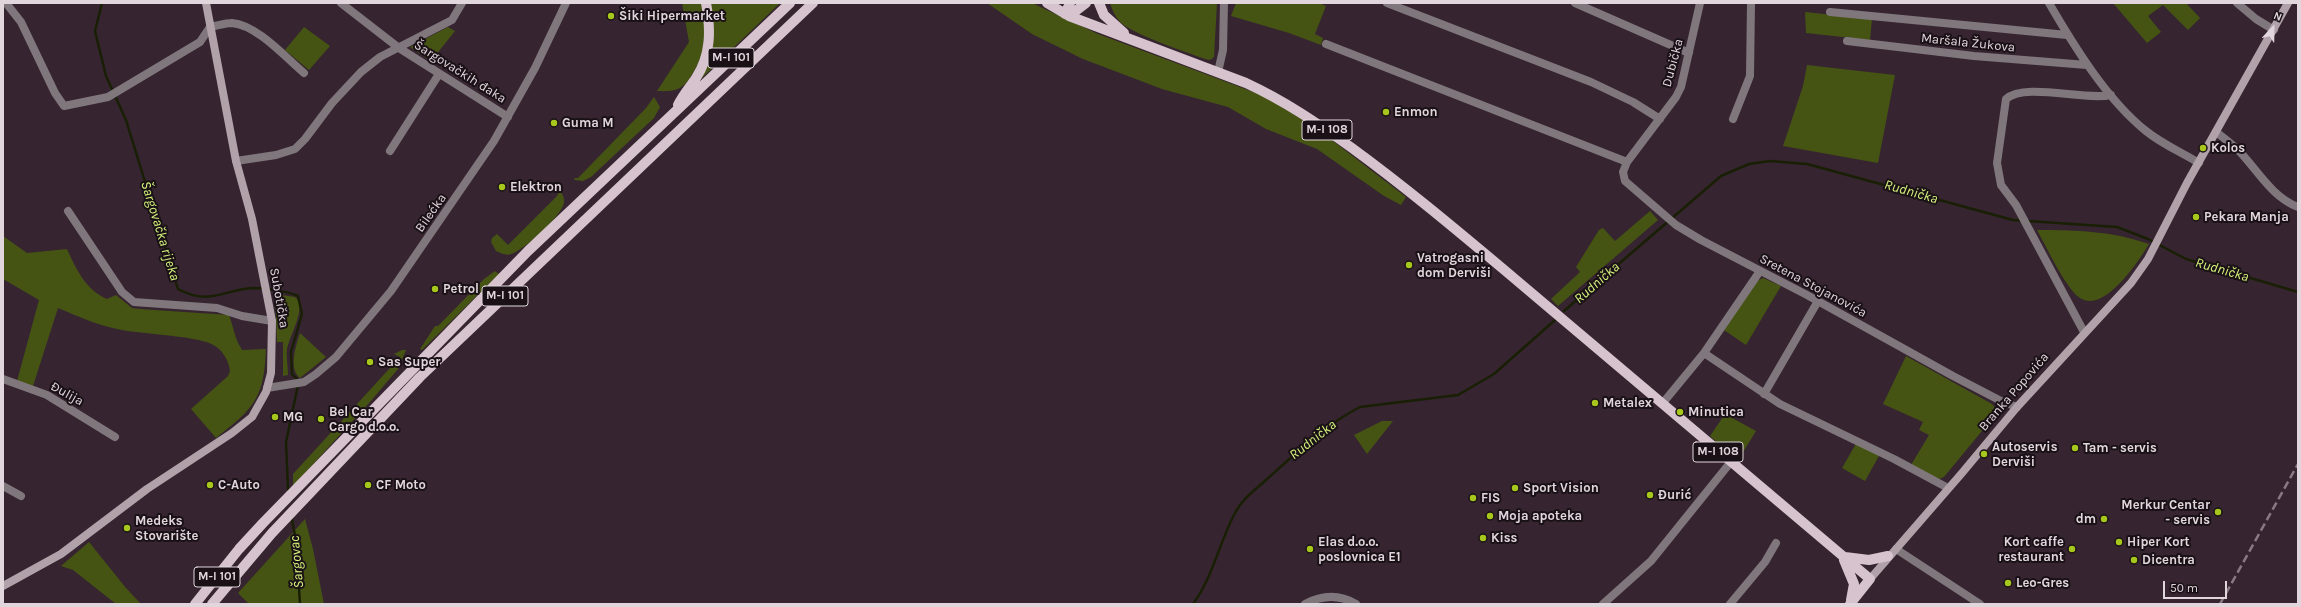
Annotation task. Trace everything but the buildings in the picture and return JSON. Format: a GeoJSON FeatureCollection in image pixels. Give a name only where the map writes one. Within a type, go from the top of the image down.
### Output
{"type":"FeatureCollection","features":[{"type":"Feature","properties":{"kind":"main road"},"geometry":{"type":"LineString","coordinates":[[674,114],[704,64],[710,26],[706,3]]}},
{"type":"Feature","properties":{"kind":"main road","name":"M-I 101"},"geometry":{"type":"LineString","coordinates":[[195,604],[258,528],[468,311],[528,251],[790,3]]}},
{"type":"Feature","properties":{"kind":"main road","name":"M-I 101"},"geometry":{"type":"LineString","coordinates":[[212,604],[272,533],[420,377],[813,3]]}},
{"type":"Feature","properties":{"kind":"main road","name":"M-I 108"},"geometry":{"type":"LineString","coordinates":[[1047,3],[1067,15],[1218,72],[1272,95],[1318,123],[1416,196],[1549,306],[1730,463],[1870,579]]}},
{"type":"Feature","properties":{"kind":"main road"},"geometry":{"type":"LineString","coordinates":[[1067,15],[1070,3]]}},
{"type":"Feature","properties":{"kind":"main road"},"geometry":{"type":"LineString","coordinates":[[1067,15],[1086,3]]}},
{"type":"Feature","properties":{"kind":"main road"},"geometry":{"type":"LineString","coordinates":[[1099,3],[1104,15],[1117,29],[1156,49]]}},
{"type":"Feature","properties":{"kind":"main road"},"geometry":{"type":"LineString","coordinates":[[1840,554],[1849,558],[1869,560],[1888,556]]}},
{"type":"Feature","properties":{"kind":"main road"},"geometry":{"type":"LineString","coordinates":[[1840,554],[1846,563],[1854,584],[1850,603]]}},
{"type":"Feature","properties":{"kind":"main road","name":"Branka Popovića"},"geometry":{"type":"LineString","coordinates":[[1850,603],[1870,579]]}},
{"type":"Feature","properties":{"kind":"street"},"geometry":{"type":"LineString","coordinates":[[6,3],[21,22],[55,94],[64,106],[108,97],[200,42],[210,27],[232,23],[247,27],[256,32],[304,73]]}},
{"type":"Feature","properties":{"kind":"street","name":"Subotička"},"geometry":{"type":"LineString","coordinates":[[3,586],[61,554],[147,489],[232,433],[252,417],[263,400],[267,388],[272,353],[272,321],[252,219],[236,161],[206,3]]}},
{"type":"Feature","properties":{"kind":"street","name":"Šargovačkih đaka"},"geometry":{"type":"LineString","coordinates":[[341,3],[399,48],[508,117]]}},
{"type":"Feature","properties":{"kind":"street","name":"Šargovačkih đaka"},"geometry":{"type":"LineString","coordinates":[[399,48],[452,20],[462,3]]}},
{"type":"Feature","properties":{"kind":"street","name":"Bilećka"},"geometry":{"type":"LineString","coordinates":[[267,388],[304,382],[336,357],[391,291],[464,186],[508,117],[566,3]]}},
{"type":"Feature","properties":{"kind":"street"},"geometry":{"type":"LineString","coordinates":[[1218,72],[1223,50],[1224,3]]}},
{"type":"Feature","properties":{"kind":"street"},"geometry":{"type":"LineString","coordinates":[[1387,3],[1591,82],[1633,102],[1660,119]]}},
{"type":"Feature","properties":{"kind":"street"},"geometry":{"type":"LineString","coordinates":[[1575,3],[1689,53]]}},
{"type":"Feature","properties":{"kind":"street","name":"Dubička"},"geometry":{"type":"LineString","coordinates":[[1627,162],[1660,119],[1681,87],[1700,3]]}},
{"type":"Feature","properties":{"kind":"street"},"geometry":{"type":"LineString","coordinates":[[1733,119],[1750,76],[1751,3]]}},
{"type":"Feature","properties":{"kind":"street"},"geometry":{"type":"LineString","coordinates":[[2049,3],[2067,35],[2087,65],[2111,95],[2146,130],[2199,163]]}},
{"type":"Feature","properties":{"kind":"street"},"geometry":{"type":"LineString","coordinates":[[2237,3],[2256,19],[2274,30]]}},
{"type":"Feature","properties":{"kind":"street","name":"Branka Popovića"},"geometry":{"type":"LineString","coordinates":[[1870,579],[1888,556],[1896,549],[2017,407],[2084,332],[2120,296],[2151,252],[2288,3]]}},
{"type":"Feature","properties":{"kind":"street"},"geometry":{"type":"LineString","coordinates":[[1830,12],[2067,35]]}},
{"type":"Feature","properties":{"kind":"street","name":"Maršala Žukova"},"geometry":{"type":"LineString","coordinates":[[1847,41],[1974,56],[2087,65]]}},
{"type":"Feature","properties":{"kind":"street"},"geometry":{"type":"LineString","coordinates":[[1326,44],[1627,162]]}},
{"type":"Feature","properties":{"kind":"street"},"geometry":{"type":"LineString","coordinates":[[236,161],[276,155],[295,149],[306,139],[332,102],[361,72],[380,57],[399,48]]}},
{"type":"Feature","properties":{"kind":"street"},"geometry":{"type":"LineString","coordinates":[[390,150],[439,74]]}},
{"type":"Feature","properties":{"kind":"street"},"geometry":{"type":"LineString","coordinates":[[2084,332],[2016,205],[2001,185],[1997,163],[2006,99],[2010,95],[2036,92],[2096,97],[2111,95]]}},
{"type":"Feature","properties":{"kind":"street"},"geometry":{"type":"LineString","coordinates":[[2216,132],[2238,150],[2274,192],[2282,199],[2298,207]]}},
{"type":"Feature","properties":{"kind":"street","name":"Sretena Stojanovića"},"geometry":{"type":"LineString","coordinates":[[1627,162],[1623,172],[1626,181],[1676,225],[1727,255],[1818,301],[1953,376],[2009,405],[2017,407]]}},
{"type":"Feature","properties":{"kind":"street"},"geometry":{"type":"LineString","coordinates":[[68,210],[122,292],[134,302],[217,308],[242,316],[272,321]]}},
{"type":"Feature","properties":{"kind":"street"},"geometry":{"type":"LineString","coordinates":[[1662,404],[1704,353],[1760,271]]}},
{"type":"Feature","properties":{"kind":"street"},"geometry":{"type":"LineString","coordinates":[[1764,394],[1818,301]]}},
{"type":"Feature","properties":{"kind":"street"},"geometry":{"type":"LineString","coordinates":[[1704,353],[1764,394],[1894,458],[1948,488]]}},
{"type":"Feature","properties":{"kind":"street","name":"Đulija"},"geometry":{"type":"LineString","coordinates":[[3,380],[47,395],[115,437]]}},
{"type":"Feature","properties":{"kind":"street"},"geometry":{"type":"LineString","coordinates":[[1603,604],[1651,561],[1730,463]]}},
{"type":"Feature","properties":{"kind":"street"},"geometry":{"type":"LineString","coordinates":[[3,486],[21,496]]}},
{"type":"Feature","properties":{"kind":"street"},"geometry":{"type":"LineString","coordinates":[[1730,604],[1765,562],[1776,544]]}},
{"type":"Feature","properties":{"kind":"street"},"geometry":{"type":"LineString","coordinates":[[1896,549],[1980,604]]}},
{"type":"Feature","properties":{"kind":"street"},"geometry":{"type":"LineString","coordinates":[[1305,604],[1327,596],[1344,598],[1356,604]]}},
{"type":"Feature","properties":{"kind":"green space"},"geometry":{"type":"Polygon","coordinates":[[[682,3],[702,3],[706,30],[704,46],[699,62],[683,86],[670,91],[657,91],[689,42],[682,3]]]}},
{"type":"Feature","properties":{"kind":"green space"},"geometry":{"type":"Polygon","coordinates":[[[710,3],[780,3],[701,79],[710,3]]]}},
{"type":"Feature","properties":{"kind":"green space"},"geometry":{"type":"Polygon","coordinates":[[[987,3],[1032,3],[1098,34],[1264,96],[1316,128],[1406,197],[1401,205],[1384,196],[1317,149],[1266,129],[1228,107],[1162,89],[1083,59],[1032,34],[987,3]]]}},
{"type":"Feature","properties":{"kind":"green space"},"geometry":{"type":"Polygon","coordinates":[[[1110,3],[1217,3],[1214,57],[1210,60],[1205,59],[1126,27],[1120,22],[1114,13],[1110,3]]]}},
{"type":"Feature","properties":{"kind":"green space"},"geometry":{"type":"Polygon","coordinates":[[[1236,3],[1319,3],[1326,6],[1315,34],[1323,38],[1321,45],[1289,33],[1231,16],[1236,3]]]}},
{"type":"Feature","properties":{"kind":"green space"},"geometry":{"type":"Polygon","coordinates":[[[2113,3],[2186,3],[2200,18],[2188,30],[2163,5],[2148,16],[2161,32],[2147,43],[2113,3]]]}},
{"type":"Feature","properties":{"kind":"green space"},"geometry":{"type":"Polygon","coordinates":[[[1805,12],[1872,19],[1870,40],[1806,33],[1805,12]]]}},
{"type":"Feature","properties":{"kind":"green space"},"geometry":{"type":"Polygon","coordinates":[[[304,27],[330,46],[309,70],[285,50],[304,27]]]}},
{"type":"Feature","properties":{"kind":"green space"},"geometry":{"type":"Polygon","coordinates":[[[448,27],[455,31],[431,61],[410,47],[448,27]]]}},
{"type":"Feature","properties":{"kind":"green space"},"geometry":{"type":"Polygon","coordinates":[[[1807,65],[1895,75],[1878,163],[1783,146],[1803,86],[1807,65]]]}},
{"type":"Feature","properties":{"kind":"green space"},"geometry":{"type":"Polygon","coordinates":[[[654,97],[660,107],[654,118],[591,177],[583,181],[575,180],[574,178],[578,178],[646,108],[654,97]]]}},
{"type":"Feature","properties":{"kind":"green space"},"geometry":{"type":"Polygon","coordinates":[[[556,187],[562,194],[564,203],[549,224],[533,240],[517,251],[507,255],[496,251],[491,242],[492,238],[497,234],[508,245],[557,196],[559,192],[556,187]]]}},
{"type":"Feature","properties":{"kind":"green space"},"geometry":{"type":"Polygon","coordinates":[[[1650,211],[1658,220],[1558,306],[1551,299],[1580,272],[1576,267],[1599,230],[1603,228],[1615,241],[1650,211]]]}},
{"type":"Feature","properties":{"kind":"green space"},"geometry":{"type":"Polygon","coordinates":[[[2037,230],[2094,232],[2121,236],[2149,244],[2129,273],[2120,283],[2100,299],[2089,301],[2080,298],[2069,286],[2037,230]]]}},
{"type":"Feature","properties":{"kind":"green space"},"geometry":{"type":"Polygon","coordinates":[[[3,236],[27,253],[67,249],[82,278],[93,290],[107,299],[116,295],[132,308],[229,315],[242,350],[266,349],[263,380],[254,401],[248,410],[216,438],[191,409],[228,376],[230,371],[223,353],[215,346],[198,340],[114,328],[90,321],[58,308],[33,386],[17,381],[39,300],[3,279],[3,236]]]}},
{"type":"Feature","properties":{"kind":"green space"},"geometry":{"type":"Polygon","coordinates":[[[495,271],[499,274],[422,350],[420,349],[435,326],[438,326],[484,279],[495,271]]]}},
{"type":"Feature","properties":{"kind":"green space"},"geometry":{"type":"Polygon","coordinates":[[[1763,278],[1781,286],[1746,345],[1724,330],[1757,281],[1763,278]]]}},
{"type":"Feature","properties":{"kind":"green space"},"geometry":{"type":"Polygon","coordinates":[[[275,294],[295,297],[300,307],[297,322],[287,349],[288,375],[283,376],[283,342],[277,342],[275,294]]]}},
{"type":"Feature","properties":{"kind":"green space"},"geometry":{"type":"Polygon","coordinates":[[[300,333],[326,357],[300,378],[294,369],[294,357],[300,333]]]}},
{"type":"Feature","properties":{"kind":"green space"},"geometry":{"type":"Polygon","coordinates":[[[402,350],[406,350],[398,369],[370,402],[293,486],[293,474],[400,357],[394,354],[402,350]]]}},
{"type":"Feature","properties":{"kind":"green space"},"geometry":{"type":"Polygon","coordinates":[[[1906,356],[1992,404],[1996,409],[1996,414],[1944,477],[1939,479],[1911,465],[1929,435],[1919,430],[1923,422],[1883,404],[1906,356]]]}},
{"type":"Feature","properties":{"kind":"green space"},"geometry":{"type":"Polygon","coordinates":[[[1725,414],[1756,431],[1737,462],[1710,436],[1725,414]]]}},
{"type":"Feature","properties":{"kind":"green space"},"geometry":{"type":"Polygon","coordinates":[[[1382,421],[1393,421],[1367,454],[1354,435],[1382,421]]]}},
{"type":"Feature","properties":{"kind":"green space"},"geometry":{"type":"Polygon","coordinates":[[[1857,442],[1880,454],[1865,481],[1842,468],[1857,442]]]}},
{"type":"Feature","properties":{"kind":"green space"},"geometry":{"type":"Polygon","coordinates":[[[305,519],[313,549],[324,604],[249,604],[238,593],[305,519]]]}},
{"type":"Feature","properties":{"kind":"green space"},"geometry":{"type":"Polygon","coordinates":[[[89,542],[126,588],[141,604],[116,604],[73,570],[61,566],[89,542]]]}},
{"type":"Feature","properties":{"kind":"waterway","name":"Šargovačka rijeka"},"geometry":{"type":"LineString","coordinates":[[102,3],[95,31],[106,76],[126,120],[178,289],[189,294],[207,297],[253,288],[276,290],[298,296],[302,314],[291,352],[292,374],[298,380]]}},
{"type":"Feature","properties":{"kind":"waterway","name":"Rudnička"},"geometry":{"type":"LineString","coordinates":[[1564,311],[1721,176],[1749,164],[1770,161],[1807,164],[2013,220],[2117,227],[2148,239],[2186,259],[2298,292]]}},
{"type":"Feature","properties":{"kind":"waterway","name":"Rudnička"},"geometry":{"type":"LineString","coordinates":[[1193,604],[1206,583],[1229,524],[1241,503],[1311,440],[1335,422],[1360,407],[1458,395],[1494,374],[1555,320]]}},
{"type":"Feature","properties":{"kind":"waterway","name":"Šargovačka rijeka"},"geometry":{"type":"LineString","coordinates":[[288,489],[286,442],[298,385]]}},
{"type":"Feature","properties":{"kind":"waterway","name":"Šargovac"},"geometry":{"type":"LineString","coordinates":[[292,520],[296,541],[300,604]]}},
{"type":"Feature","properties":{"kind":"railway"},"geometry":{"type":"LineString","coordinates":[[2220,604],[2298,464]]}},
{"type":"Feature","properties":{"kind":"place","name":"Šiki Hipermarket"},"geometry":{"type":"Point","coordinates":[611,16]}},
{"type":"Feature","properties":{"kind":"place","name":"Enmon"},"geometry":{"type":"Point","coordinates":[1386,112]}},
{"type":"Feature","properties":{"kind":"place","name":"Guma M"},"geometry":{"type":"Point","coordinates":[554,123]}},
{"type":"Feature","properties":{"kind":"place","name":"Kolos"},"geometry":{"type":"Point","coordinates":[2203,148]}},
{"type":"Feature","properties":{"kind":"place","name":"Elektron"},"geometry":{"type":"Point","coordinates":[502,187]}},
{"type":"Feature","properties":{"kind":"place","name":"Pekara Manja"},"geometry":{"type":"Point","coordinates":[2196,217]}},
{"type":"Feature","properties":{"kind":"place","name":"Vatrogasni dom Derviši"},"geometry":{"type":"Point","coordinates":[1409,265]}},
{"type":"Feature","properties":{"kind":"place","name":"Petrol"},"geometry":{"type":"Point","coordinates":[435,289]}},
{"type":"Feature","properties":{"kind":"place","name":"Sas Super"},"geometry":{"type":"Point","coordinates":[370,362]}},
{"type":"Feature","properties":{"kind":"place","name":"Metalex"},"geometry":{"type":"Point","coordinates":[1595,403]}},
{"type":"Feature","properties":{"kind":"place","name":"Minutica"},"geometry":{"type":"Point","coordinates":[1680,412]}},
{"type":"Feature","properties":{"kind":"place","name":"MG"},"geometry":{"type":"Point","coordinates":[275,417]}},
{"type":"Feature","properties":{"kind":"place","name":"Bel Car Cargo d.o.o."},"geometry":{"type":"Point","coordinates":[321,419]}},
{"type":"Feature","properties":{"kind":"place","name":"Tam - servis"},"geometry":{"type":"Point","coordinates":[2075,448]}},
{"type":"Feature","properties":{"kind":"place","name":"Autoservis Derviši"},"geometry":{"type":"Point","coordinates":[1984,454]}},
{"type":"Feature","properties":{"kind":"place","name":"C-Auto"},"geometry":{"type":"Point","coordinates":[210,485]}},
{"type":"Feature","properties":{"kind":"place","name":"CF Moto"},"geometry":{"type":"Point","coordinates":[368,485]}},
{"type":"Feature","properties":{"kind":"place","name":"Sport Vision"},"geometry":{"type":"Point","coordinates":[1515,488]}},
{"type":"Feature","properties":{"kind":"place","name":"Đurić"},"geometry":{"type":"Point","coordinates":[1650,495]}},
{"type":"Feature","properties":{"kind":"place","name":"FIS"},"geometry":{"type":"Point","coordinates":[1473,498]}},
{"type":"Feature","properties":{"kind":"place","name":"Merkur Centar - servis"},"geometry":{"type":"Point","coordinates":[2218,512]}},
{"type":"Feature","properties":{"kind":"place","name":"Moja apoteka"},"geometry":{"type":"Point","coordinates":[1490,516]}},
{"type":"Feature","properties":{"kind":"place","name":"dm"},"geometry":{"type":"Point","coordinates":[2104,519]}},
{"type":"Feature","properties":{"kind":"place","name":"Medeks Stovarište"},"geometry":{"type":"Point","coordinates":[127,528]}},
{"type":"Feature","properties":{"kind":"place","name":"Kiss"},"geometry":{"type":"Point","coordinates":[1483,538]}},
{"type":"Feature","properties":{"kind":"place","name":"Hiper Kort"},"geometry":{"type":"Point","coordinates":[2119,542]}},
{"type":"Feature","properties":{"kind":"place","name":"Elas d.o.o. poslovnica E1"},"geometry":{"type":"Point","coordinates":[1310,549]}},
{"type":"Feature","properties":{"kind":"place","name":"Kort caffe restaurant"},"geometry":{"type":"Point","coordinates":[2072,549]}},
{"type":"Feature","properties":{"kind":"place","name":"Dicentra"},"geometry":{"type":"Point","coordinates":[2134,560]}},
{"type":"Feature","properties":{"kind":"place","name":"Leo-Gres"},"geometry":{"type":"Point","coordinates":[2008,583]}}]}
